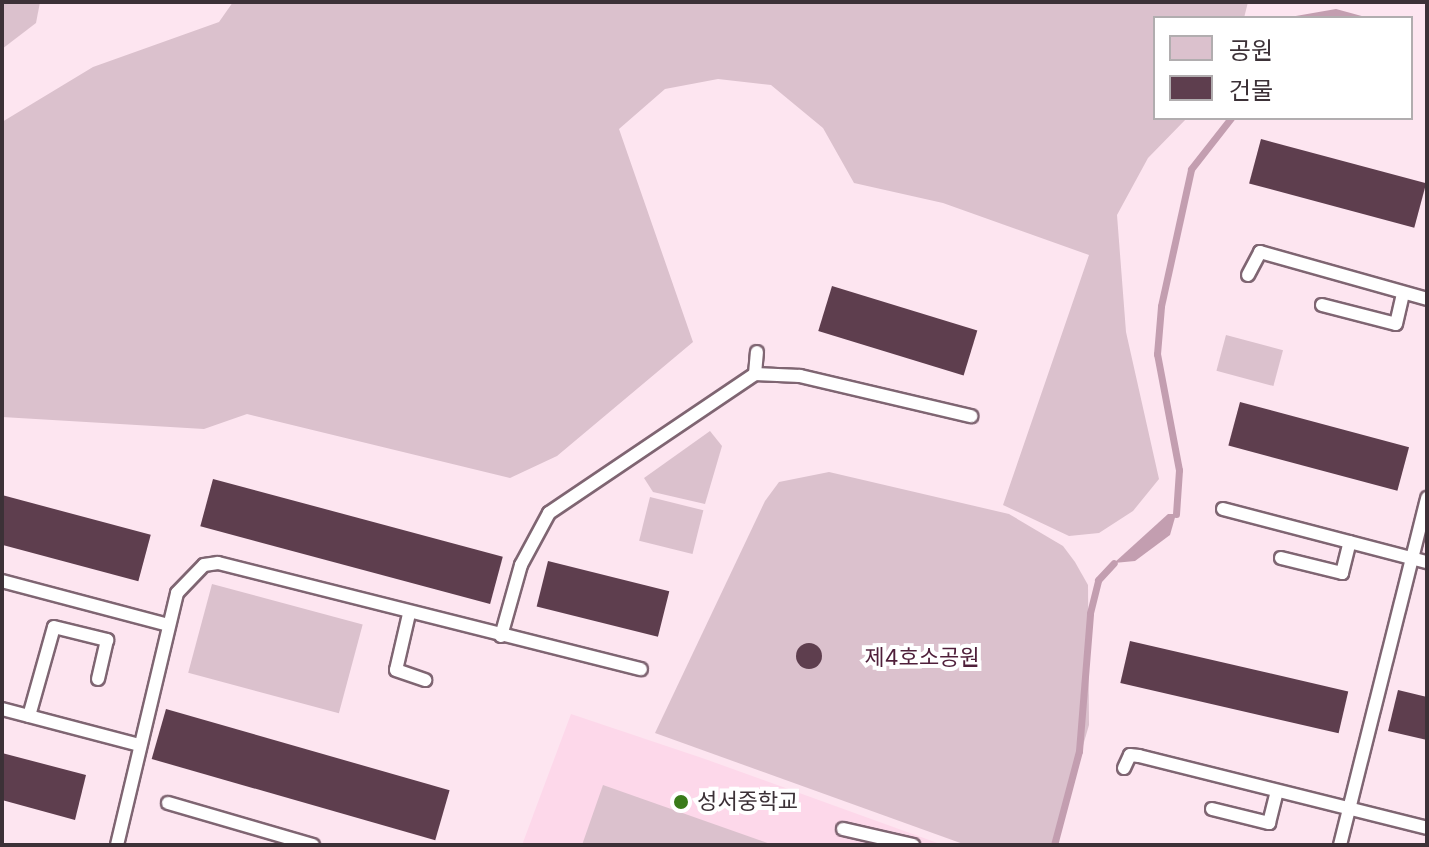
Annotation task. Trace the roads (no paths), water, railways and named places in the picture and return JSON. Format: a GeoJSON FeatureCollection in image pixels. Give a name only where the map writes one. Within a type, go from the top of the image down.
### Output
{"type":"FeatureCollection","features":[{"type":"Feature","properties":{"kind":"lane"},"geometry":{"type":"LineString","coordinates":[[1248,275],[1260,252],[1427,299]]}},
{"type":"Feature","properties":{"kind":"lane"},"geometry":{"type":"LineString","coordinates":[[1322,305],[1396,324],[1403,293]]}},
{"type":"Feature","properties":{"kind":"lane"},"geometry":{"type":"LineString","coordinates":[[755,374],[757,352]]}},
{"type":"Feature","properties":{"kind":"lane"},"geometry":{"type":"LineString","coordinates":[[501,636],[521,565],[549,513],[755,374],[800,376],[971,416]]}},
{"type":"Feature","properties":{"kind":"lane"},"geometry":{"type":"LineString","coordinates":[[1340,845],[1427,498]]}},
{"type":"Feature","properties":{"kind":"lane"},"geometry":{"type":"LineString","coordinates":[[1223,509],[1427,562]]}},
{"type":"Feature","properties":{"kind":"lane"},"geometry":{"type":"LineString","coordinates":[[1281,558],[1342,573],[1350,542]]}},
{"type":"Feature","properties":{"kind":"lane"},"geometry":{"type":"LineString","coordinates":[[117,845],[168,625],[182,582],[218,563],[409,614],[641,669]]}},
{"type":"Feature","properties":{"kind":"lane"},"geometry":{"type":"LineString","coordinates":[[2,581],[168,625]]}},
{"type":"Feature","properties":{"kind":"lane"},"geometry":{"type":"LineString","coordinates":[[29,716],[57,613]]}},
{"type":"Feature","properties":{"kind":"lane"},"geometry":{"type":"LineString","coordinates":[[409,614],[396,670],[425,680]]}},
{"type":"Feature","properties":{"kind":"lane"},"geometry":{"type":"LineString","coordinates":[[54,627],[107,640],[98,679]]}},
{"type":"Feature","properties":{"kind":"lane"},"geometry":{"type":"LineString","coordinates":[[2,709],[139,745]]}},
{"type":"Feature","properties":{"kind":"lane"},"geometry":{"type":"LineString","coordinates":[[1124,768],[1130,755],[1139,756],[1427,828]]}},
{"type":"Feature","properties":{"kind":"lane"},"geometry":{"type":"LineString","coordinates":[[1212,809],[1269,823],[1277,791]]}},
{"type":"Feature","properties":{"kind":"lane"},"geometry":{"type":"LineString","coordinates":[[168,803],[278,839],[313,845]]}},
{"type":"Feature","properties":{"kind":"lane"},"geometry":{"type":"LineString","coordinates":[[843,829],[913,845]]}},
{"type":"Feature","properties":{"kind":"waterway"},"geometry":{"type":"LineString","coordinates":[[1176,514],[1179,470],[1157,354],[1161,306],[1191,169],[1229,120]]}},
{"type":"Feature","properties":{"kind":"waterway"},"geometry":{"type":"LineString","coordinates":[[1054,845],[1079,751],[1090,613],[1098,580],[1114,563]]}},
{"type":"Feature","properties":{"kind":"place","name":"성서중학교"},"geometry":{"type":"Point","coordinates":[681,802]}},
{"type":"Feature","properties":{"kind":"park label","name":"제4호소공원"},"geometry":{"type":"Point","coordinates":[922,658]}}]}
